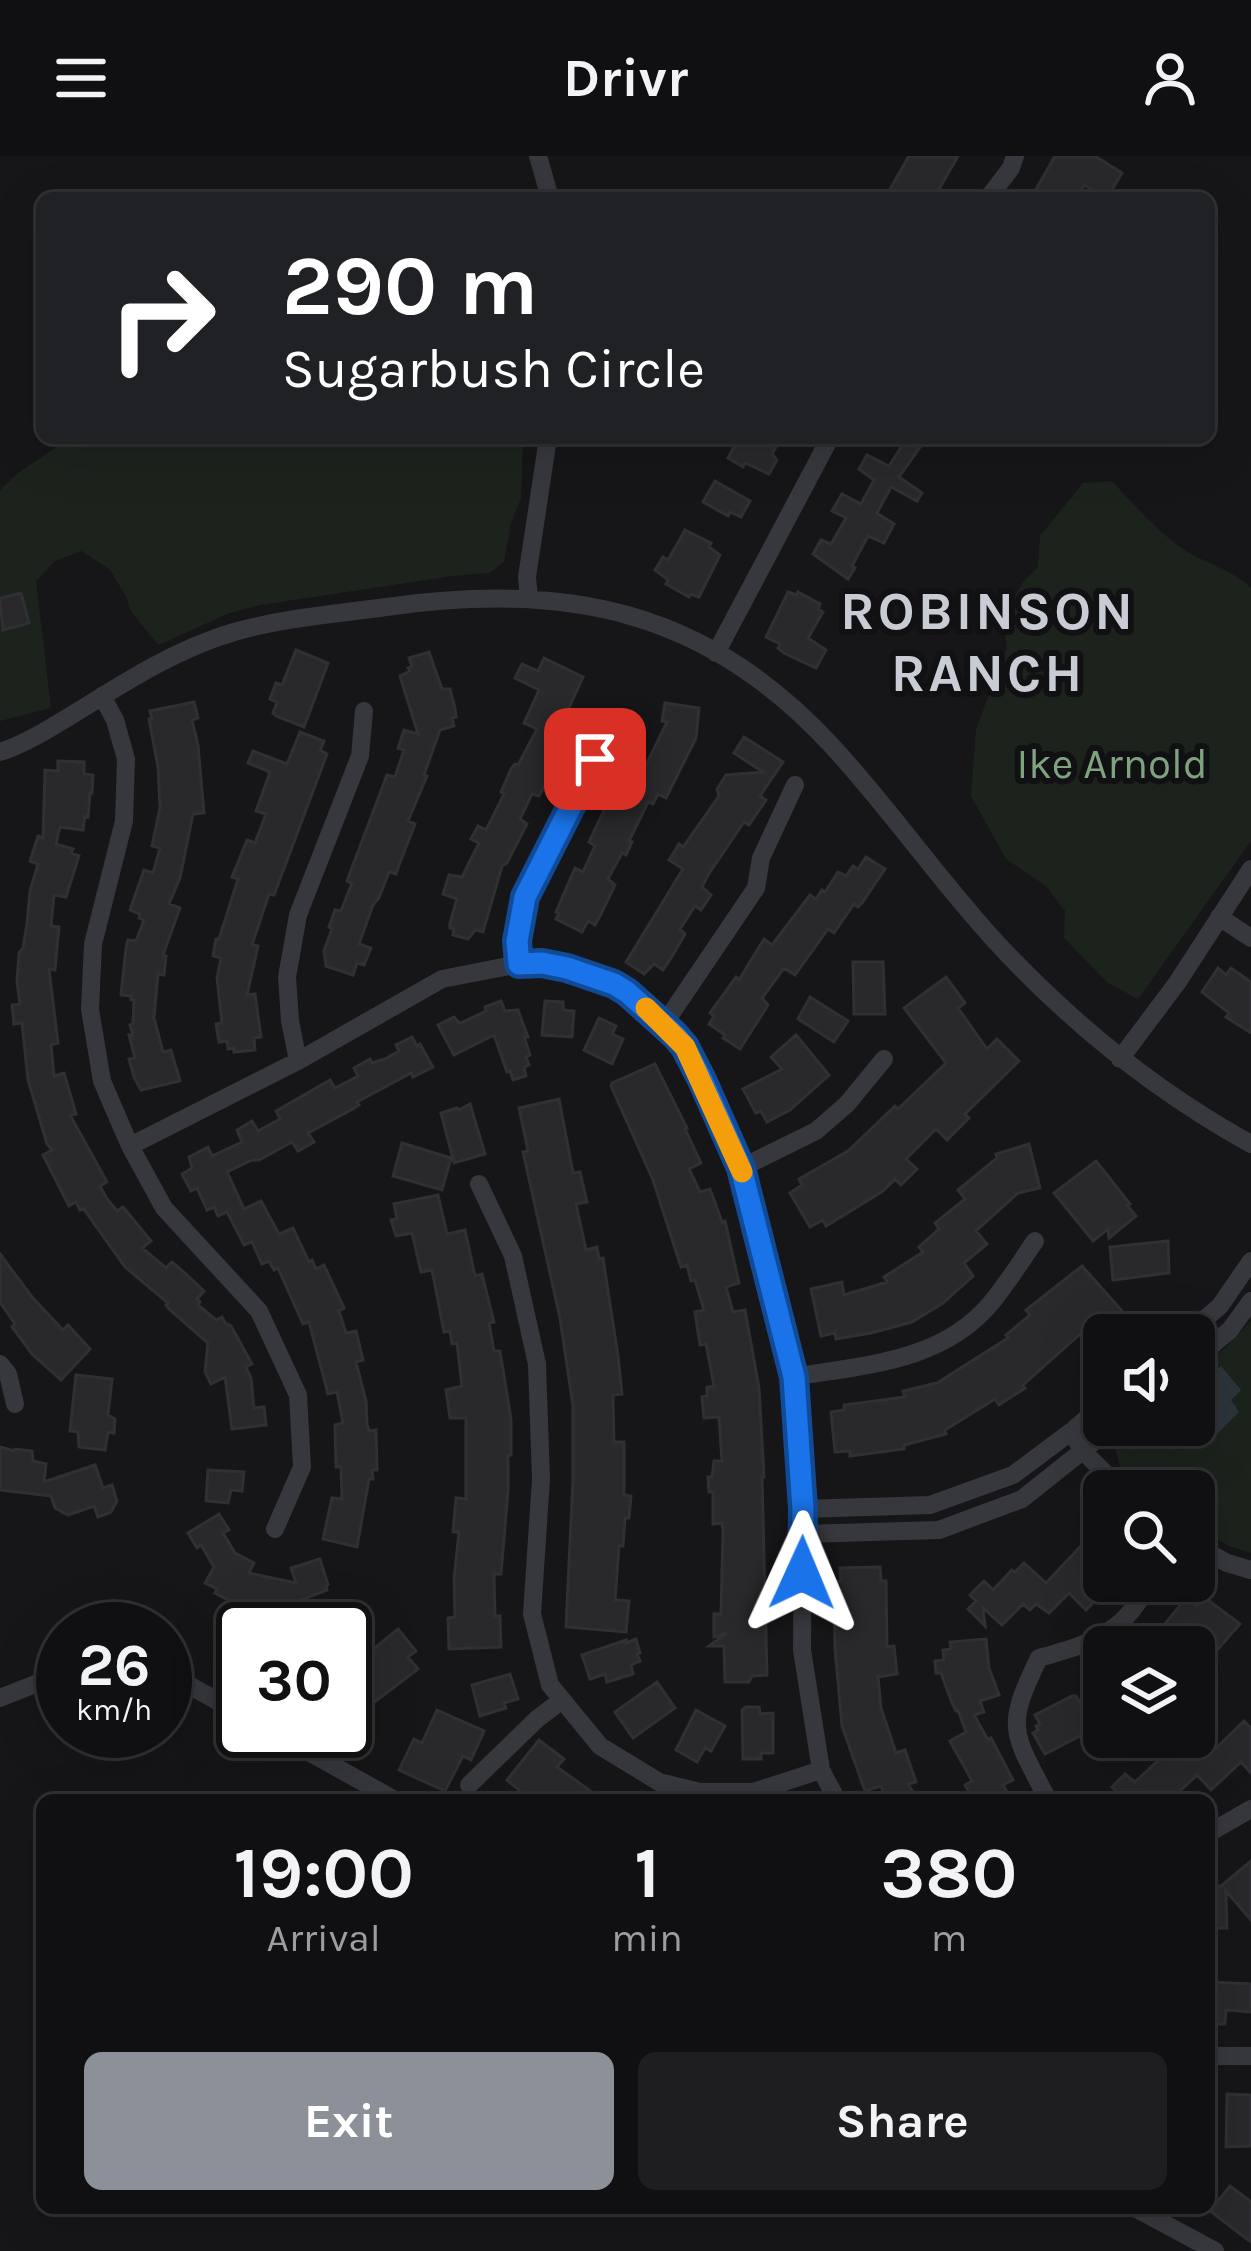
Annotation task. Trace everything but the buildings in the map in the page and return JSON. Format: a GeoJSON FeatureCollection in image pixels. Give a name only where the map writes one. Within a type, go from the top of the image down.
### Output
{"type":"FeatureCollection","features":[{"type":"Feature","properties":{"kind":"street"},"geometry":{"type":"LineString","coordinates":[[538,156],[548,192]]}},
{"type":"Feature","properties":{"kind":"street"},"geometry":{"type":"LineString","coordinates":[[993,192],[1015,156]]}},
{"type":"Feature","properties":{"kind":"street"},"geometry":{"type":"LineString","coordinates":[[529,598],[527,577],[547,444]]}},
{"type":"Feature","properties":{"kind":"street"},"geometry":{"type":"LineString","coordinates":[[716,653],[827,444]]}},
{"type":"Feature","properties":{"kind":"street"},"geometry":{"type":"LineString","coordinates":[[0,752],[197,645],[281,622],[436,600],[529,598],[612,610],[653,622],[716,653],[792,706],[832,746],[995,941],[1051,997],[1120,1058],[1203,1118],[1251,1144]]}},
{"type":"Feature","properties":{"kind":"street"},"geometry":{"type":"LineString","coordinates":[[102,697],[115,720],[126,759],[124,821],[92,944],[90,1009],[102,1081],[164,1208],[259,1311],[298,1396],[302,1468],[275,1529]]}},
{"type":"Feature","properties":{"kind":"street"},"geometry":{"type":"LineString","coordinates":[[298,1061],[287,977],[298,915],[360,756],[364,711]]}},
{"type":"Feature","properties":{"kind":"street"},"geometry":{"type":"LineString","coordinates":[[519,964],[517,941],[525,897],[612,724]]}},
{"type":"Feature","properties":{"kind":"street"},"geometry":{"type":"LineString","coordinates":[[664,1024],[756,888],[761,858],[795,785]]}},
{"type":"Feature","properties":{"kind":"street"},"geometry":{"type":"LineString","coordinates":[[1120,1058],[1177,983],[1251,869]]}},
{"type":"Feature","properties":{"kind":"street"},"geometry":{"type":"LineString","coordinates":[[1219,917],[1251,938]]}},
{"type":"Feature","properties":{"kind":"street"},"geometry":{"type":"LineString","coordinates":[[130,1146],[298,1061],[442,979],[519,964],[567,968],[614,984],[664,1024],[685,1047],[741,1168],[794,1377],[803,1509],[802,1650],[821,1770],[833,1794]]}},
{"type":"Feature","properties":{"kind":"street"},"geometry":{"type":"LineString","coordinates":[[741,1168],[816,1131],[848,1104],[884,1059]]}},
{"type":"Feature","properties":{"kind":"street"},"geometry":{"type":"LineString","coordinates":[[479,1184],[513,1256],[537,1364],[541,1479],[532,1614],[550,1685],[600,1746],[659,1782],[700,1792],[753,1792],[821,1770]]}},
{"type":"Feature","properties":{"kind":"street"},"geometry":{"type":"LineString","coordinates":[[794,1377],[908,1357],[936,1346],[990,1304],[1035,1241]]}},
{"type":"Feature","properties":{"kind":"street"},"geometry":{"type":"LineString","coordinates":[[1211,1314],[1251,1261]]}},
{"type":"Feature","properties":{"kind":"street"},"geometry":{"type":"LineString","coordinates":[[1215,1342],[1251,1301]]}},
{"type":"Feature","properties":{"kind":"street"},"geometry":{"type":"LineString","coordinates":[[0,1364],[8,1375],[15,1404]]}},
{"type":"Feature","properties":{"kind":"street"},"geometry":{"type":"LineString","coordinates":[[803,1509],[930,1505],[1013,1475],[1083,1421]]}},
{"type":"Feature","properties":{"kind":"street"},"geometry":{"type":"LineString","coordinates":[[1072,1431],[1103,1470]]}},
{"type":"Feature","properties":{"kind":"street"},"geometry":{"type":"LineString","coordinates":[[803,1534],[939,1529],[1022,1499],[1090,1446]]}},
{"type":"Feature","properties":{"kind":"street"},"geometry":{"type":"LineString","coordinates":[[1215,1556],[1251,1570]]}},
{"type":"Feature","properties":{"kind":"street"},"geometry":{"type":"LineString","coordinates":[[1045,1794],[1015,1726],[1019,1698],[1039,1658],[1099,1637],[1124,1620],[1137,1602]]}},
{"type":"Feature","properties":{"kind":"street"},"geometry":{"type":"LineString","coordinates":[[0,1698],[36,1684]]}},
{"type":"Feature","properties":{"kind":"street"},"geometry":{"type":"LineString","coordinates":[[469,1785],[562,1700]]}},
{"type":"Feature","properties":{"kind":"street"},"geometry":{"type":"LineString","coordinates":[[320,1758],[384,1794]]}},
{"type":"Feature","properties":{"kind":"street"},"geometry":{"type":"LineString","coordinates":[[1215,1830],[1251,1809]]}},
{"type":"Feature","properties":{"kind":"street"},"geometry":{"type":"LineString","coordinates":[[1215,2056],[1251,2056]]}},
{"type":"Feature","properties":{"kind":"street"},"geometry":{"type":"LineString","coordinates":[[1146,2214],[1215,2251]]}},
{"type":"Feature","properties":{"kind":"green space"},"geometry":{"type":"Polygon","coordinates":[[[61,444],[523,444],[521,498],[504,562],[489,573],[260,605],[158,645],[130,610],[110,570],[82,551],[55,561],[36,581],[51,708],[0,721],[0,490],[61,444]]]}},
{"type":"Feature","properties":{"kind":"green space","name":"Ike Arnold"},"geometry":{"type":"Polygon","coordinates":[[[1112,481],[1173,542],[1251,588],[1251,841],[1138,999],[1108,983],[1064,938],[1065,911],[1046,886],[1006,859],[971,796],[976,729],[1007,647],[1003,618],[1024,581],[1038,567],[1040,536],[1083,483],[1112,481]]]}},
{"type":"Feature","properties":{"kind":"green space"},"geometry":{"type":"Polygon","coordinates":[[[1251,1321],[1251,1553],[1215,1538],[1215,1470],[1123,1470],[1115,1446],[1215,1446],[1215,1356],[1251,1321]]]}},
{"type":"Feature","properties":{"kind":"shaded area"},"geometry":{"type":"Polygon","coordinates":[[[1221,1366],[1241,1390],[1231,1400],[1239,1412],[1215,1436],[1215,1371],[1221,1366]]]}},
{"type":"Feature","properties":{"kind":"slow traffic"},"geometry":{"type":"LineString","coordinates":[[646,1008],[685,1047],[742,1172]]}},
{"type":"Feature","properties":{"kind":"district","name":"ROBINSON RANCH"},"geometry":{"type":"Point","coordinates":[988,641]}},
{"type":"Feature","properties":{"kind":"route"},"geometry":{"type":"LineString","coordinates":[[595,759],[525,897],[517,941],[519,964],[567,968],[627,992],[675,1035],[702,1080],[741,1168],[794,1377],[803,1509],[802,1573]]}}]}
